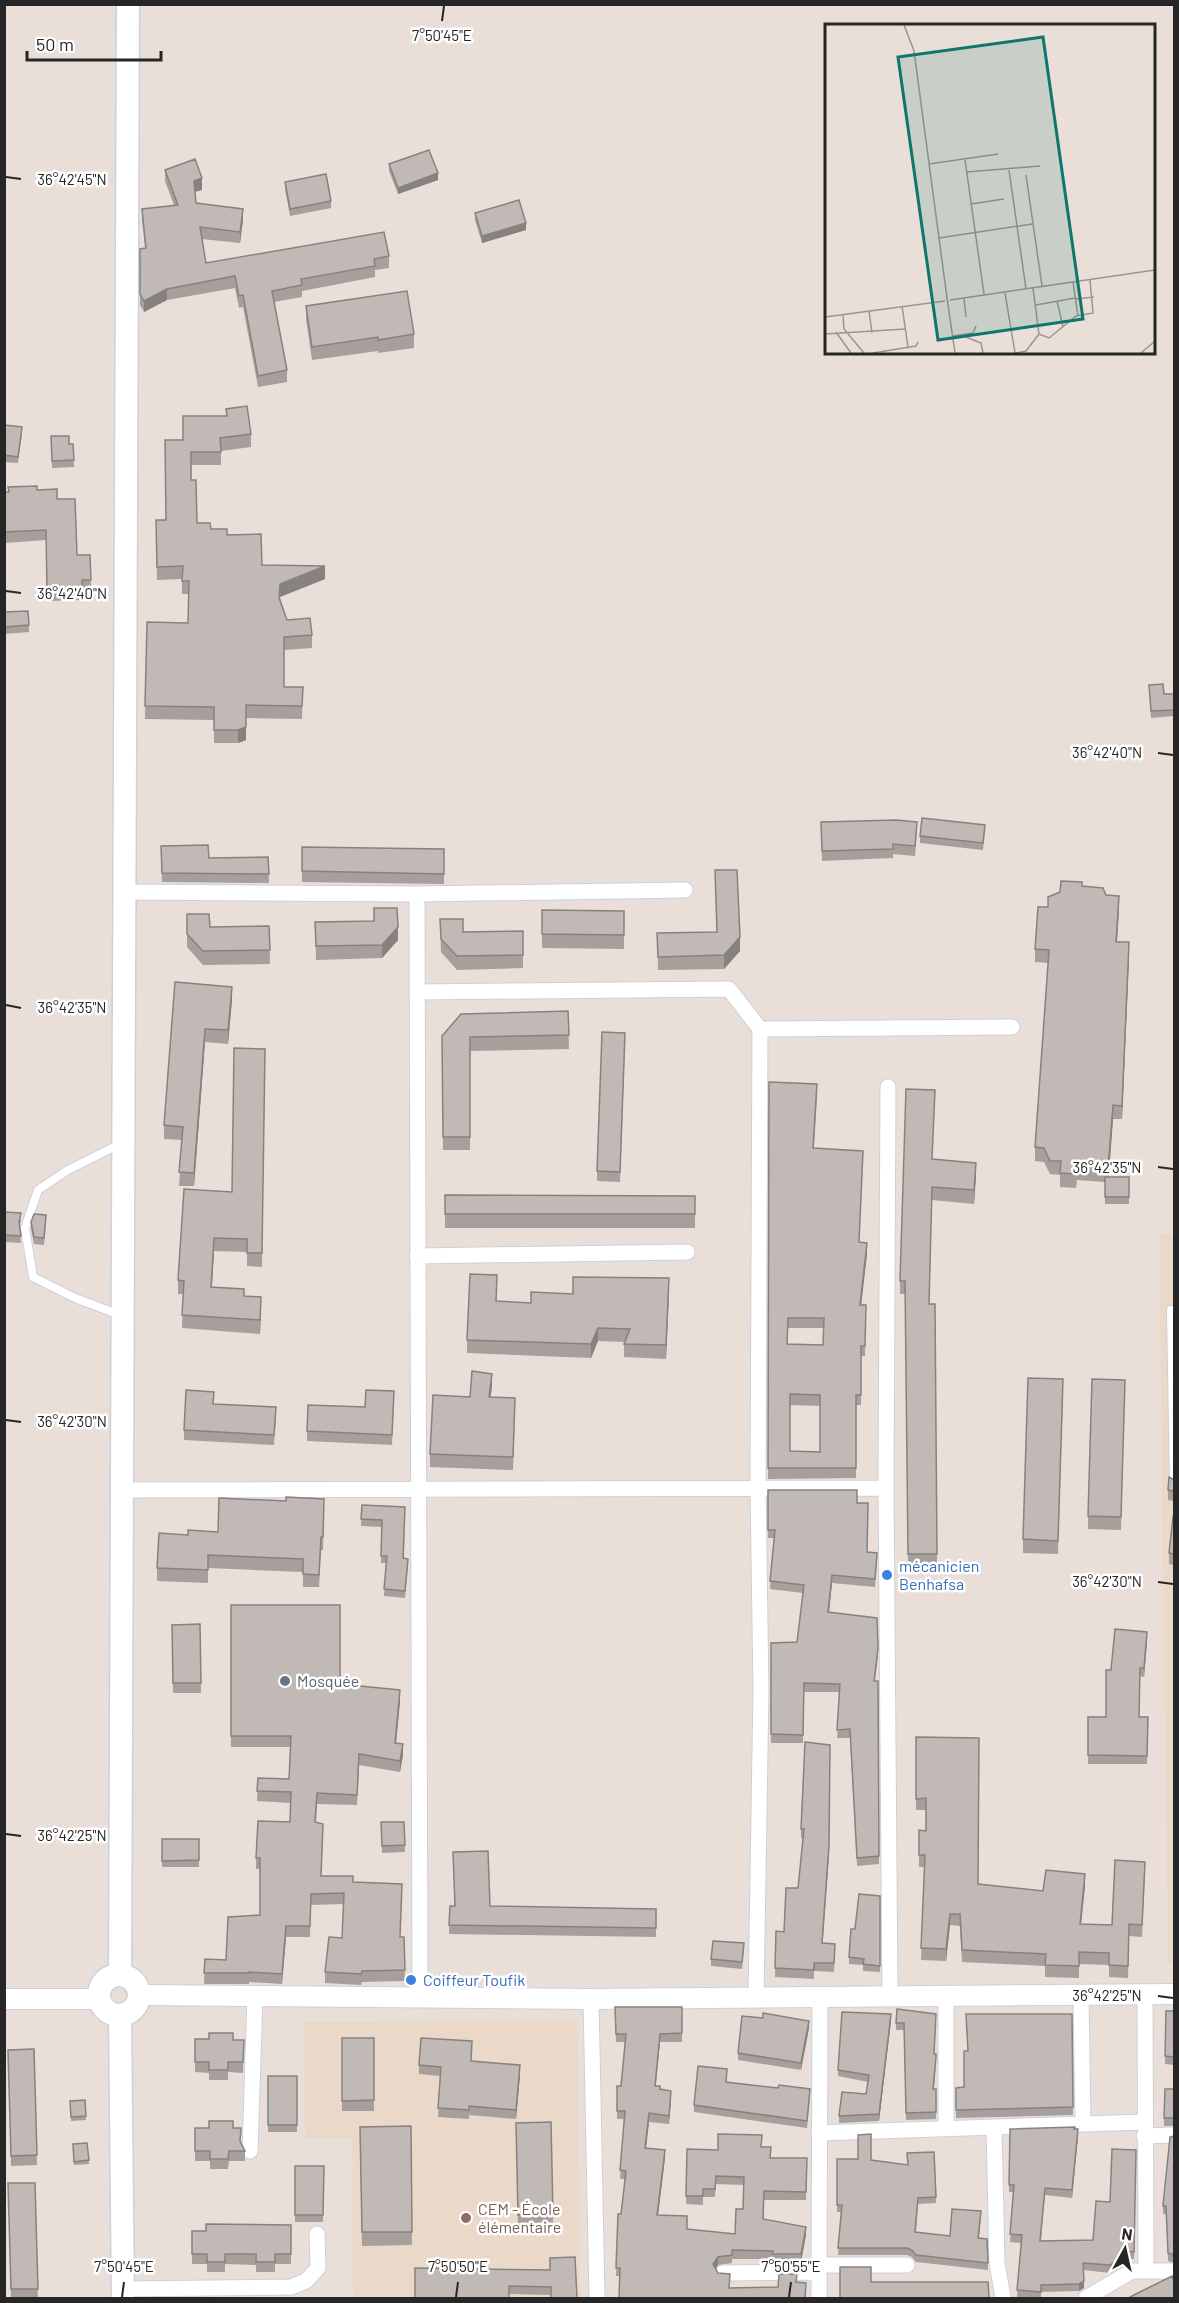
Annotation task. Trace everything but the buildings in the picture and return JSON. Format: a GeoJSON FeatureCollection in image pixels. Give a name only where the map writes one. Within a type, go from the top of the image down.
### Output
{"type":"FeatureCollection","features":[{"type":"Feature","properties":{"kind":"main road"},"geometry":{"type":"LineString","coordinates":[[120,1976],[128,4]]}},
{"type":"Feature","properties":{"kind":"main road"},"geometry":{"type":"LineString","coordinates":[[120,1976],[133,1980],[139,1995],[135,2008],[129,2013],[120,2015],[107,2011],[100,2000],[100,1993],[106,1981],[120,1976]]}},
{"type":"Feature","properties":{"kind":"main road"},"geometry":{"type":"LineString","coordinates":[[120,2015],[123,2294]]}},
{"type":"Feature","properties":{"kind":"street"},"geometry":{"type":"LineString","coordinates":[[126,892],[417,894],[685,890]]}},
{"type":"Feature","properties":{"kind":"street"},"geometry":{"type":"LineString","coordinates":[[417,894],[420,1996]]}},
{"type":"Feature","properties":{"kind":"street"},"geometry":{"type":"LineString","coordinates":[[417,992],[729,989],[760,1029],[758,1488],[761,1689],[756,1998]]}},
{"type":"Feature","properties":{"kind":"street"},"geometry":{"type":"LineString","coordinates":[[760,1029],[1012,1027]]}},
{"type":"Feature","properties":{"kind":"street"},"geometry":{"type":"LineString","coordinates":[[888,1087],[886,1488],[890,1997]]}},
{"type":"Feature","properties":{"kind":"street"},"geometry":{"type":"LineString","coordinates":[[417,1256],[687,1252]]}},
{"type":"Feature","properties":{"kind":"street"},"geometry":{"type":"LineString","coordinates":[[123,1490],[886,1488]]}},
{"type":"Feature","properties":{"kind":"street"},"geometry":{"type":"LineString","coordinates":[[1145,1994],[1146,2271]]}},
{"type":"Feature","properties":{"kind":"street"},"geometry":{"type":"LineString","coordinates":[[139,1995],[591,1999],[1174,1994]]}},
{"type":"Feature","properties":{"kind":"street"},"geometry":{"type":"LineString","coordinates":[[1081,1995],[1083,2124]]}},
{"type":"Feature","properties":{"kind":"street"},"geometry":{"type":"LineString","coordinates":[[250,2151],[255,1996]]}},
{"type":"Feature","properties":{"kind":"street"},"geometry":{"type":"LineString","coordinates":[[946,1996],[946,2129]]}},
{"type":"Feature","properties":{"kind":"street"},"geometry":{"type":"LineString","coordinates":[[819,2298],[820,1997]]}},
{"type":"Feature","properties":{"kind":"street"},"geometry":{"type":"LineString","coordinates":[[4,1999],[100,2000]]}},
{"type":"Feature","properties":{"kind":"street"},"geometry":{"type":"LineString","coordinates":[[591,1999],[597,2298]]}},
{"type":"Feature","properties":{"kind":"street"},"geometry":{"type":"LineString","coordinates":[[819,2133],[1083,2124],[1144,2129],[1174,2135]]}},
{"type":"Feature","properties":{"kind":"street"},"geometry":{"type":"LineString","coordinates":[[994,2127],[997,2263],[1003,2298]]}},
{"type":"Feature","properties":{"kind":"street"},"geometry":{"type":"LineString","coordinates":[[123,2294],[226,2293],[291,2287],[306,2281],[318,2268],[317,2234]]}},
{"type":"Feature","properties":{"kind":"street"},"geometry":{"type":"LineString","coordinates":[[723,2273],[907,2265]]}},
{"type":"Feature","properties":{"kind":"street"},"geometry":{"type":"LineString","coordinates":[[1086,2298],[1132,2271],[1174,2271]]}},
{"type":"Feature","properties":{"kind":"lane"},"geometry":{"type":"LineString","coordinates":[[123,1316],[75,1298],[33,1277],[25,1228],[38,1190],[68,1170],[124,1142]]}},
{"type":"Feature","properties":{"kind":"lane"},"geometry":{"type":"LineString","coordinates":[[1174,1310],[1172,1310],[1174,1484]]}},
{"type":"Feature","properties":{"kind":"shaded area"},"geometry":{"type":"Polygon","coordinates":[[[1159,1234],[1174,1234],[1174,1963],[1168,1963],[1159,1234]]]}},
{"type":"Feature","properties":{"kind":"shaded area","name":"CEM - École élémentaire"},"geometry":{"type":"Polygon","coordinates":[[[578,2020],[580,2298],[353,2298],[352,2138],[305,2138],[304,2022],[578,2020]]]}},
{"type":"Feature","properties":{"kind":"place","name":"mécanicien Benhafsa"},"geometry":{"type":"Point","coordinates":[887,1575]}},
{"type":"Feature","properties":{"kind":"place","name":"Mosquée"},"geometry":{"type":"Point","coordinates":[285,1681]}},
{"type":"Feature","properties":{"kind":"place","name":"Coiffeur Toufik"},"geometry":{"type":"Point","coordinates":[411,1980]}},
{"type":"Feature","properties":{"kind":"place","name":"CEM - École élémentaire"},"geometry":{"type":"Point","coordinates":[466,2218]}}]}
